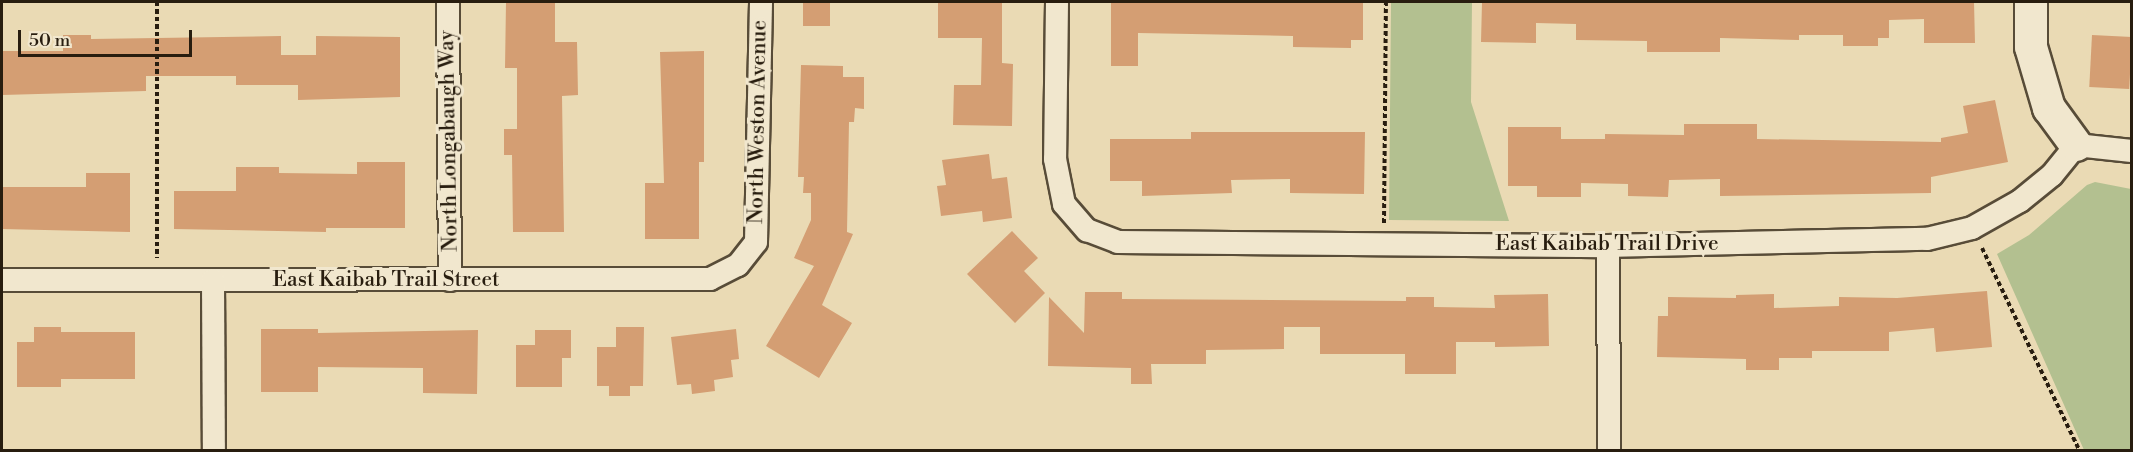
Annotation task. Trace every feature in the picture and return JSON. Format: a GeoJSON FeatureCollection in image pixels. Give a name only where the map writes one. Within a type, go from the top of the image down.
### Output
{"type":"FeatureCollection","features":[{"type":"Feature","properties":{"kind":"street","name":"North Longabaugh Way"},"geometry":{"type":"LineString","coordinates":[[448,2],[450,280]]}},
{"type":"Feature","properties":{"kind":"street","name":"North Weston Avenue"},"geometry":{"type":"LineString","coordinates":[[756,242],[761,2]]}},
{"type":"Feature","properties":{"kind":"street","name":"East Kaibab Trail Drive"},"geometry":{"type":"LineString","coordinates":[[1057,2],[1055,159],[1064,204],[1087,230],[1118,242],[1608,246],[1927,239],[1972,228],[2020,201],[2052,175],[2076,145]]}},
{"type":"Feature","properties":{"kind":"street"},"geometry":{"type":"LineString","coordinates":[[2031,2],[2031,47],[2049,108],[2076,145],[2132,151]]}},
{"type":"Feature","properties":{"kind":"street","name":"East Kaibab Trail Street"},"geometry":{"type":"LineString","coordinates":[[2,280],[710,279],[738,265],[756,242]]}},
{"type":"Feature","properties":{"kind":"street"},"geometry":{"type":"LineString","coordinates":[[1608,246],[1609,450]]}},
{"type":"Feature","properties":{"kind":"street"},"geometry":{"type":"LineString","coordinates":[[213,280],[214,450]]}},
{"type":"Feature","properties":{"kind":"path"},"geometry":{"type":"LineString","coordinates":[[157,2],[157,280]]}},
{"type":"Feature","properties":{"kind":"path"},"geometry":{"type":"LineString","coordinates":[[1384,244],[1386,2]]}},
{"type":"Feature","properties":{"kind":"path"},"geometry":{"type":"LineString","coordinates":[[1972,228],[2079,450]]}},
{"type":"Feature","properties":{"kind":"green space"},"geometry":{"type":"Polygon","coordinates":[[[1391,2],[1472,2],[1471,102],[1509,221],[1389,220],[1391,2]]]}},
{"type":"Feature","properties":{"kind":"green space"},"geometry":{"type":"Polygon","coordinates":[[[2095,182],[2131,189],[2131,450],[2084,450],[1997,254],[2029,235],[2087,185],[2095,182]]]}},
{"type":"Feature","properties":{"kind":"building"},"geometry":{"type":"Polygon","coordinates":[[[506,2],[555,2],[555,42],[577,42],[578,95],[562,96],[564,232],[513,232],[512,155],[504,155],[504,129],[517,129],[517,68],[505,68],[506,2]]]}},
{"type":"Feature","properties":{"kind":"building"},"geometry":{"type":"Polygon","coordinates":[[[803,2],[830,2],[830,26],[803,26],[803,2]]]}},
{"type":"Feature","properties":{"kind":"building"},"geometry":{"type":"Polygon","coordinates":[[[938,2],[1002,2],[1002,63],[1013,64],[1012,126],[953,125],[954,85],[981,85],[982,38],[938,38],[938,2]]]}},
{"type":"Feature","properties":{"kind":"building"},"geometry":{"type":"Polygon","coordinates":[[[1111,2],[1363,2],[1363,40],[1351,40],[1351,48],[1293,47],[1293,36],[1138,33],[1138,66],[1111,66],[1111,2]]]}},
{"type":"Feature","properties":{"kind":"building"},"geometry":{"type":"Polygon","coordinates":[[[1482,2],[1974,2],[1975,43],[1924,43],[1924,19],[1889,20],[1889,38],[1878,38],[1878,46],[1843,46],[1843,35],[1799,35],[1799,40],[1720,38],[1720,52],[1647,52],[1647,41],[1576,40],[1576,24],[1536,23],[1536,43],[1481,42],[1482,2]]]}},
{"type":"Feature","properties":{"kind":"building"},"geometry":{"type":"Polygon","coordinates":[[[63,35],[91,35],[91,39],[281,36],[281,55],[316,55],[316,36],[400,37],[400,97],[298,100],[298,85],[236,85],[236,76],[146,76],[146,91],[2,95],[2,51],[63,51],[63,35]]]}},
{"type":"Feature","properties":{"kind":"building"},"geometry":{"type":"Polygon","coordinates":[[[2092,35],[2132,37],[2129,89],[2089,87],[2092,35]]]}},
{"type":"Feature","properties":{"kind":"building"},"geometry":{"type":"Polygon","coordinates":[[[704,51],[704,162],[699,162],[699,239],[645,239],[645,183],[664,183],[660,52],[704,51]]]}},
{"type":"Feature","properties":{"kind":"building"},"geometry":{"type":"Polygon","coordinates":[[[801,65],[843,66],[843,77],[864,77],[864,109],[855,108],[854,122],[849,122],[847,232],[853,234],[822,305],[852,323],[819,378],[766,346],[814,266],[794,258],[811,220],[811,193],[803,193],[804,177],[798,177],[801,65]]]}},
{"type":"Feature","properties":{"kind":"building"},"geometry":{"type":"Polygon","coordinates":[[[1995,100],[2008,162],[1931,177],[1931,193],[1720,196],[1720,179],[1669,180],[1668,197],[1628,196],[1628,184],[1581,183],[1581,197],[1537,197],[1537,186],[1508,186],[1508,127],[1561,127],[1561,139],[1605,139],[1605,134],[1684,135],[1684,124],[1757,124],[1757,139],[1941,142],[1941,138],[1968,133],[1963,106],[1995,100]]]}},
{"type":"Feature","properties":{"kind":"building"},"geometry":{"type":"Polygon","coordinates":[[[1191,132],[1365,132],[1364,194],[1290,193],[1290,179],[1231,180],[1232,193],[1142,196],[1142,181],[1110,181],[1110,139],[1191,139],[1191,132]]]}},
{"type":"Feature","properties":{"kind":"building"},"geometry":{"type":"Polygon","coordinates":[[[989,154],[992,179],[1007,177],[1012,218],[983,222],[982,211],[941,216],[937,186],[946,185],[942,160],[989,154]]]}},
{"type":"Feature","properties":{"kind":"building"},"geometry":{"type":"Polygon","coordinates":[[[357,162],[405,162],[405,228],[326,228],[326,232],[174,229],[174,191],[236,191],[236,167],[279,167],[279,173],[357,174],[357,162]]]}},
{"type":"Feature","properties":{"kind":"building"},"geometry":{"type":"Polygon","coordinates":[[[86,173],[130,173],[130,232],[2,229],[2,187],[86,187],[86,173]]]}},
{"type":"Feature","properties":{"kind":"building"},"geometry":{"type":"Polygon","coordinates":[[[1012,231],[1038,258],[1024,271],[1045,293],[1015,323],[967,274],[1012,231]]]}},
{"type":"Feature","properties":{"kind":"building"},"geometry":{"type":"Polygon","coordinates":[[[1987,291],[1992,347],[1936,352],[1934,328],[1889,332],[1889,351],[1812,351],[1812,358],[1779,358],[1779,370],[1746,370],[1746,359],[1657,357],[1658,316],[1668,316],[1668,297],[1736,298],[1736,295],[1774,294],[1774,308],[1839,306],[1839,297],[1897,298],[1987,291]]]}},
{"type":"Feature","properties":{"kind":"building"},"geometry":{"type":"Polygon","coordinates":[[[1085,292],[1122,292],[1122,299],[1406,301],[1406,297],[1434,297],[1434,307],[1495,308],[1494,295],[1548,294],[1549,346],[1495,347],[1495,342],[1456,342],[1456,374],[1405,374],[1405,354],[1320,354],[1320,327],[1284,327],[1284,349],[1206,350],[1206,364],[1151,364],[1152,384],[1131,384],[1131,368],[1048,366],[1049,297],[1084,333],[1085,292]]]}},
{"type":"Feature","properties":{"kind":"building"},"geometry":{"type":"Polygon","coordinates":[[[34,327],[61,327],[61,332],[135,332],[135,379],[61,379],[61,387],[17,387],[17,342],[34,342],[34,327]]]}},
{"type":"Feature","properties":{"kind":"building"},"geometry":{"type":"Polygon","coordinates":[[[616,327],[644,327],[643,386],[630,386],[630,396],[609,396],[609,386],[597,386],[597,347],[616,347],[616,327]]]}},
{"type":"Feature","properties":{"kind":"building"},"geometry":{"type":"Polygon","coordinates":[[[261,329],[318,329],[318,333],[478,330],[477,394],[423,393],[423,368],[318,367],[318,392],[261,392],[261,329]]]}},
{"type":"Feature","properties":{"kind":"building"},"geometry":{"type":"Polygon","coordinates":[[[736,329],[739,359],[731,360],[733,377],[714,380],[715,391],[692,394],[691,384],[677,385],[671,337],[736,329]]]}},
{"type":"Feature","properties":{"kind":"building"},"geometry":{"type":"Polygon","coordinates":[[[535,330],[571,330],[571,358],[562,358],[562,387],[516,387],[516,345],[535,345],[535,330]]]}}]}
